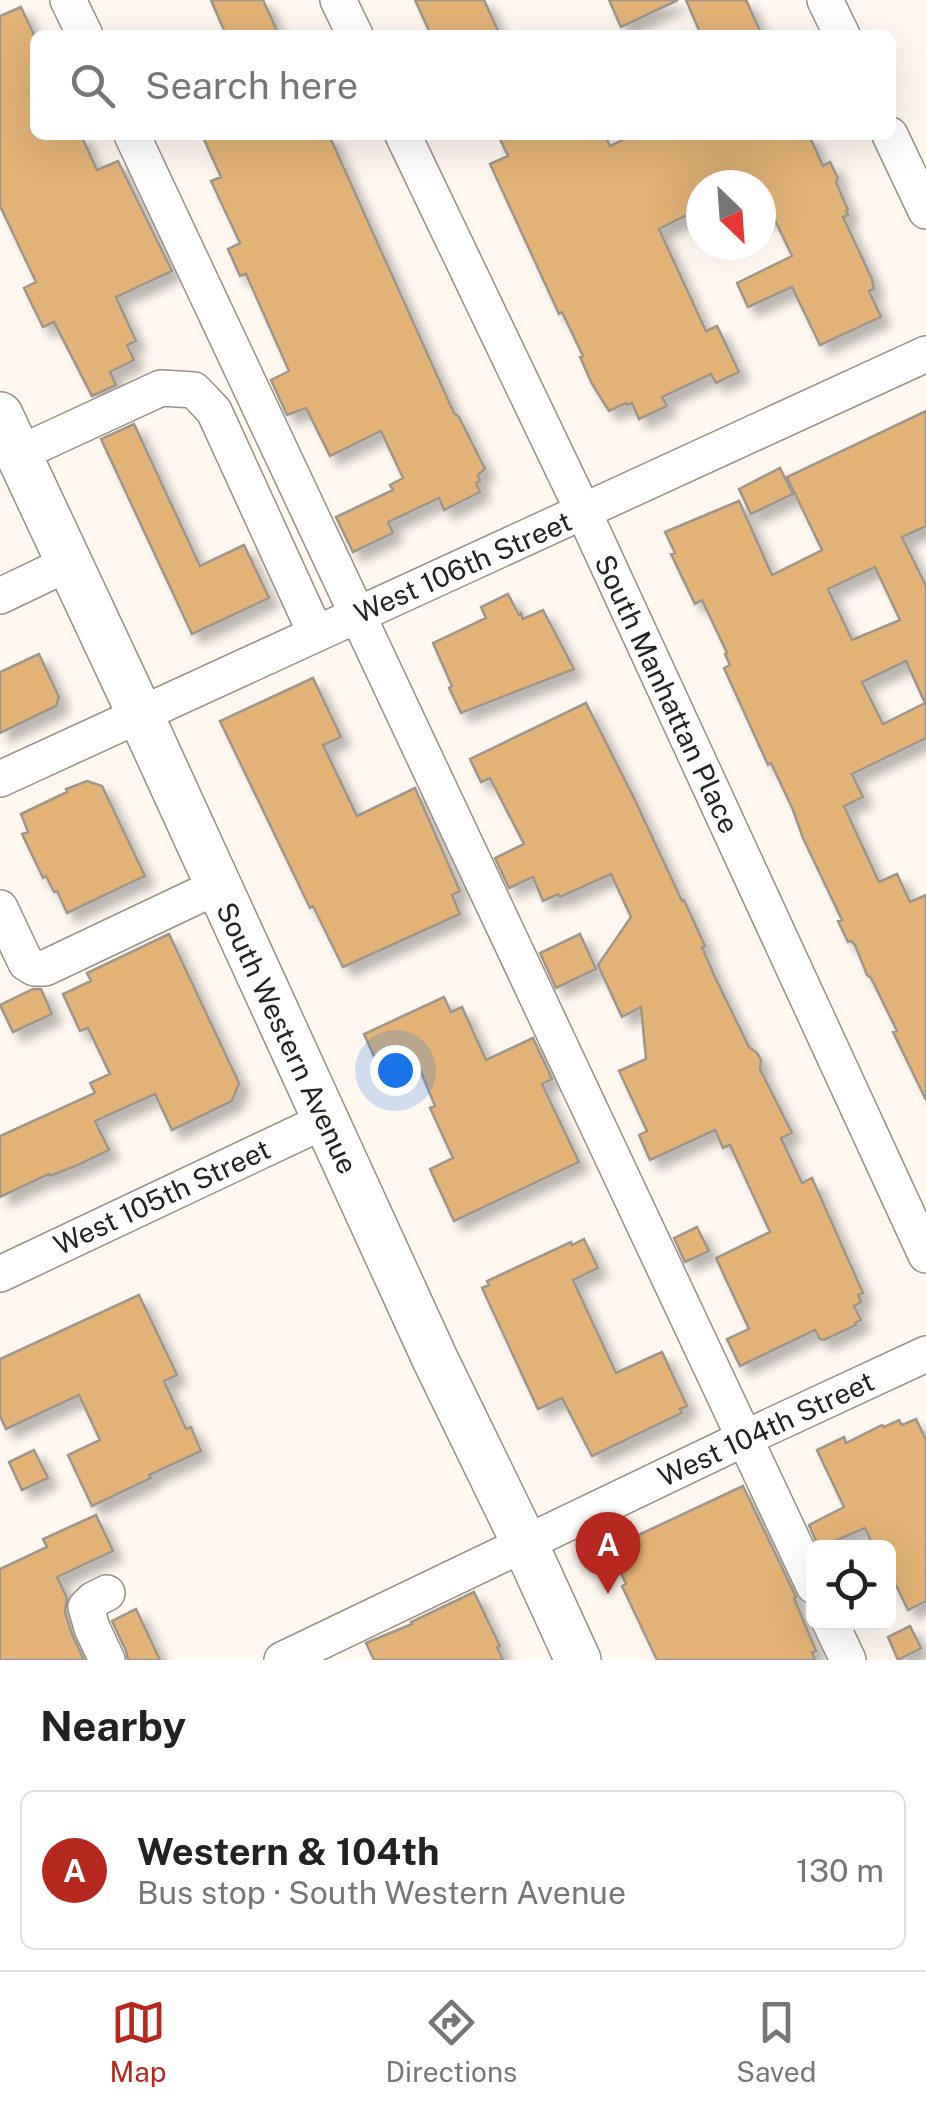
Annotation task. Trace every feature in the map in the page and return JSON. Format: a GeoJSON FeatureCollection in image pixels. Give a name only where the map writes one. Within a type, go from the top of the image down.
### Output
{"type":"FeatureCollection","features":[{"type":"Feature","properties":{"kind":"main road","name":"South Western Avenue"},"geometry":{"type":"LineString","coordinates":[[9,434],[434,1359],[578,1660]]}},
{"type":"Feature","properties":{"kind":"street"},"geometry":{"type":"LineString","coordinates":[[68,0],[83,30]]}},
{"type":"Feature","properties":{"kind":"street"},"geometry":{"type":"LineString","coordinates":[[338,0],[353,30]]}},
{"type":"Feature","properties":{"kind":"street"},"geometry":{"type":"LineString","coordinates":[[825,0],[840,30]]}},
{"type":"Feature","properties":{"kind":"street"},"geometry":{"type":"LineString","coordinates":[[134,140],[806,1569]]}},
{"type":"Feature","properties":{"kind":"street","name":"South Manhattan Place"},"geometry":{"type":"LineString","coordinates":[[405,140],[584,513],[926,1256]]}},
{"type":"Feature","properties":{"kind":"street"},"geometry":{"type":"LineString","coordinates":[[892,140],[926,211]]}},
{"type":"Feature","properties":{"kind":"street","name":"West 106th Street"},"geometry":{"type":"LineString","coordinates":[[0,779],[926,354]]}},
{"type":"Feature","properties":{"kind":"street"},"geometry":{"type":"LineString","coordinates":[[9,434],[162,388],[194,390],[214,412],[316,634]]}},
{"type":"Feature","properties":{"kind":"street"},"geometry":{"type":"LineString","coordinates":[[0,596],[69,563]]}},
{"type":"Feature","properties":{"kind":"street"},"geometry":{"type":"LineString","coordinates":[[0,908],[26,963],[44,968],[218,886]]}},
{"type":"Feature","properties":{"kind":"street","name":"West 105th Street"},"geometry":{"type":"LineString","coordinates":[[0,1274],[324,1120]]}},
{"type":"Feature","properties":{"kind":"street","name":"West 104th Street"},"geometry":{"type":"LineString","coordinates":[[297,1657],[926,1354]]}},
{"type":"Feature","properties":{"kind":"street"},"geometry":{"type":"LineString","coordinates":[[106,1660],[86,1607],[107,1593]]}},
{"type":"Feature","properties":{"kind":"street"},"geometry":{"type":"LineString","coordinates":[[834,1630],[848,1660]]}},
{"type":"Feature","properties":{"kind":"building"},"geometry":{"type":"Polygon","coordinates":[[[211,0],[263,0],[277,30],[224,30],[211,0]]]}},
{"type":"Feature","properties":{"kind":"building"},"geometry":{"type":"Polygon","coordinates":[[[415,0],[484,0],[498,30],[429,30],[415,0]]]}},
{"type":"Feature","properties":{"kind":"building"},"geometry":{"type":"Polygon","coordinates":[[[609,0],[678,0],[621,27],[609,0]]]}},
{"type":"Feature","properties":{"kind":"building"},"geometry":{"type":"Polygon","coordinates":[[[686,0],[746,0],[760,30],[699,30],[686,0]]]}},
{"type":"Feature","properties":{"kind":"building"},"geometry":{"type":"Polygon","coordinates":[[[21,7],[32,30],[30,140],[83,140],[97,170],[118,161],[172,271],[116,297],[136,341],[127,345],[134,360],[110,372],[116,385],[92,396],[54,322],[43,327],[24,288],[36,282],[0,206],[0,16],[21,7]]]}},
{"type":"Feature","properties":{"kind":"building"},"geometry":{"type":"Polygon","coordinates":[[[204,140],[331,140],[454,413],[485,469],[476,483],[480,492],[444,510],[439,498],[388,522],[393,533],[353,552],[336,517],[393,490],[390,485],[403,478],[381,431],[330,456],[306,408],[287,415],[271,380],[289,371],[246,274],[240,276],[228,249],[240,243],[211,181],[221,177],[204,140]]]}},
{"type":"Feature","properties":{"kind":"building"},"geometry":{"type":"Polygon","coordinates":[[[500,140],[607,140],[610,146],[623,140],[811,140],[823,166],[830,162],[838,178],[836,182],[848,210],[843,217],[872,279],[874,289],[869,291],[881,317],[820,345],[792,287],[748,307],[737,283],[792,256],[776,222],[776,170],[686,170],[686,216],[659,229],[706,331],[717,326],[739,372],[716,383],[711,374],[662,397],[667,406],[639,419],[632,403],[609,411],[592,384],[580,357],[583,356],[562,312],[559,314],[490,164],[508,156],[500,140]]]}},
{"type":"Feature","properties":{"kind":"building"},"geometry":{"type":"Polygon","coordinates":[[[926,411],[926,526],[902,537],[926,586],[926,738],[852,774],[863,797],[844,806],[879,882],[897,874],[910,902],[926,895],[926,1100],[855,945],[848,942],[838,921],[842,920],[793,810],[724,668],[730,665],[727,653],[702,600],[695,604],[665,532],[739,501],[772,575],[822,550],[787,477],[926,411]],[[875,567],[828,589],[852,640],[900,620],[875,567]],[[906,661],[862,682],[883,724],[925,703],[906,661]]]}},
{"type":"Feature","properties":{"kind":"building"},"geometry":{"type":"Polygon","coordinates":[[[134,424],[200,566],[244,545],[269,598],[192,634],[101,439],[134,424]]]}},
{"type":"Feature","properties":{"kind":"building"},"geometry":{"type":"Polygon","coordinates":[[[780,468],[793,494],[751,514],[739,489],[780,468]]]}},
{"type":"Feature","properties":{"kind":"building"},"geometry":{"type":"Polygon","coordinates":[[[508,594],[523,619],[543,610],[574,669],[461,713],[433,643],[486,618],[481,607],[508,594]]]}},
{"type":"Feature","properties":{"kind":"building"},"geometry":{"type":"Polygon","coordinates":[[[39,654],[59,697],[56,706],[0,733],[0,672],[39,654]]]}},
{"type":"Feature","properties":{"kind":"building"},"geometry":{"type":"Polygon","coordinates":[[[313,678],[341,737],[323,745],[357,816],[415,788],[460,891],[452,895],[460,914],[343,967],[313,906],[310,908],[220,721],[313,678]]]}},
{"type":"Feature","properties":{"kind":"building"},"geometry":{"type":"Polygon","coordinates":[[[586,703],[684,900],[749,1047],[761,1060],[760,1069],[792,1133],[781,1138],[802,1183],[812,1178],[863,1293],[858,1295],[861,1302],[854,1306],[861,1320],[856,1325],[824,1340],[815,1330],[740,1366],[727,1339],[749,1329],[716,1258],[770,1232],[730,1145],[723,1148],[715,1130],[650,1160],[639,1135],[647,1131],[619,1071],[646,1059],[641,1007],[622,1017],[598,965],[631,917],[611,874],[543,901],[533,877],[509,888],[495,858],[524,844],[490,778],[481,782],[470,759],[586,703]]]}},
{"type":"Feature","properties":{"kind":"building"},"geometry":{"type":"Polygon","coordinates":[[[87,781],[102,786],[145,876],[67,913],[57,891],[54,892],[46,876],[43,878],[22,834],[28,832],[21,814],[87,781]]]}},
{"type":"Feature","properties":{"kind":"building"},"geometry":{"type":"Polygon","coordinates":[[[169,934],[239,1083],[232,1101],[172,1130],[155,1094],[95,1121],[109,1150],[0,1197],[0,1136],[95,1093],[90,1083],[110,1074],[88,1028],[80,1031],[63,994],[91,981],[87,973],[169,934]]]}},
{"type":"Feature","properties":{"kind":"building"},"geometry":{"type":"Polygon","coordinates":[[[580,934],[596,969],[556,988],[540,953],[580,934]]]}},
{"type":"Feature","properties":{"kind":"building"},"geometry":{"type":"Polygon","coordinates":[[[41,989],[52,1014],[13,1032],[0,1005],[41,989]]]}},
{"type":"Feature","properties":{"kind":"building"},"geometry":{"type":"Polygon","coordinates":[[[444,997],[451,1012],[462,1007],[486,1060],[533,1038],[552,1079],[542,1084],[579,1162],[454,1221],[430,1169],[453,1158],[430,1108],[435,1106],[417,1062],[384,1078],[364,1034],[444,997]]]}},
{"type":"Feature","properties":{"kind":"building"},"geometry":{"type":"Polygon","coordinates":[[[697,1227],[709,1251],[685,1262],[674,1238],[697,1227]]]}},
{"type":"Feature","properties":{"kind":"building"},"geometry":{"type":"Polygon","coordinates":[[[584,1239],[598,1268],[573,1280],[616,1373],[662,1352],[687,1406],[680,1409],[682,1413],[592,1456],[562,1398],[538,1409],[482,1288],[489,1285],[487,1281],[584,1239]]]}},
{"type":"Feature","properties":{"kind":"building"},"geometry":{"type":"Polygon","coordinates":[[[139,1295],[177,1375],[164,1381],[201,1451],[92,1506],[68,1455],[100,1440],[79,1395],[6,1429],[0,1416],[0,1359],[139,1295]]]}},
{"type":"Feature","properties":{"kind":"building"},"geometry":{"type":"Polygon","coordinates":[[[916,1419],[926,1440],[926,1601],[908,1610],[896,1585],[896,1540],[870,1540],[865,1528],[837,1540],[816,1540],[809,1525],[844,1507],[817,1450],[844,1437],[846,1443],[899,1420],[902,1425],[916,1419]]]}},
{"type":"Feature","properties":{"kind":"building"},"geometry":{"type":"Polygon","coordinates":[[[34,1450],[48,1478],[22,1490],[9,1462],[34,1450]]]}},
{"type":"Feature","properties":{"kind":"building"},"geometry":{"type":"Polygon","coordinates":[[[743,1486],[796,1597],[816,1651],[812,1652],[815,1660],[657,1660],[622,1586],[626,1584],[611,1551],[743,1486]]]}},
{"type":"Feature","properties":{"kind":"building"},"geometry":{"type":"Polygon","coordinates":[[[96,1515],[113,1551],[57,1577],[67,1598],[65,1612],[72,1634],[84,1660],[0,1660],[0,1569],[47,1547],[43,1539],[96,1515]]]}},
{"type":"Feature","properties":{"kind":"building"},"geometry":{"type":"Polygon","coordinates":[[[474,1592],[503,1660],[374,1660],[366,1643],[474,1592]]]}},
{"type":"Feature","properties":{"kind":"building"},"geometry":{"type":"Polygon","coordinates":[[[136,1609],[160,1660],[128,1660],[112,1621],[136,1609]]]}},
{"type":"Feature","properties":{"kind":"building"},"geometry":{"type":"Polygon","coordinates":[[[910,1626],[921,1648],[898,1660],[888,1637],[910,1626]]]}},
{"type":"Feature","properties":{"kind":"place","name":"Western & 104th"},"geometry":{"type":"Point","coordinates":[608,1594]}}]}
